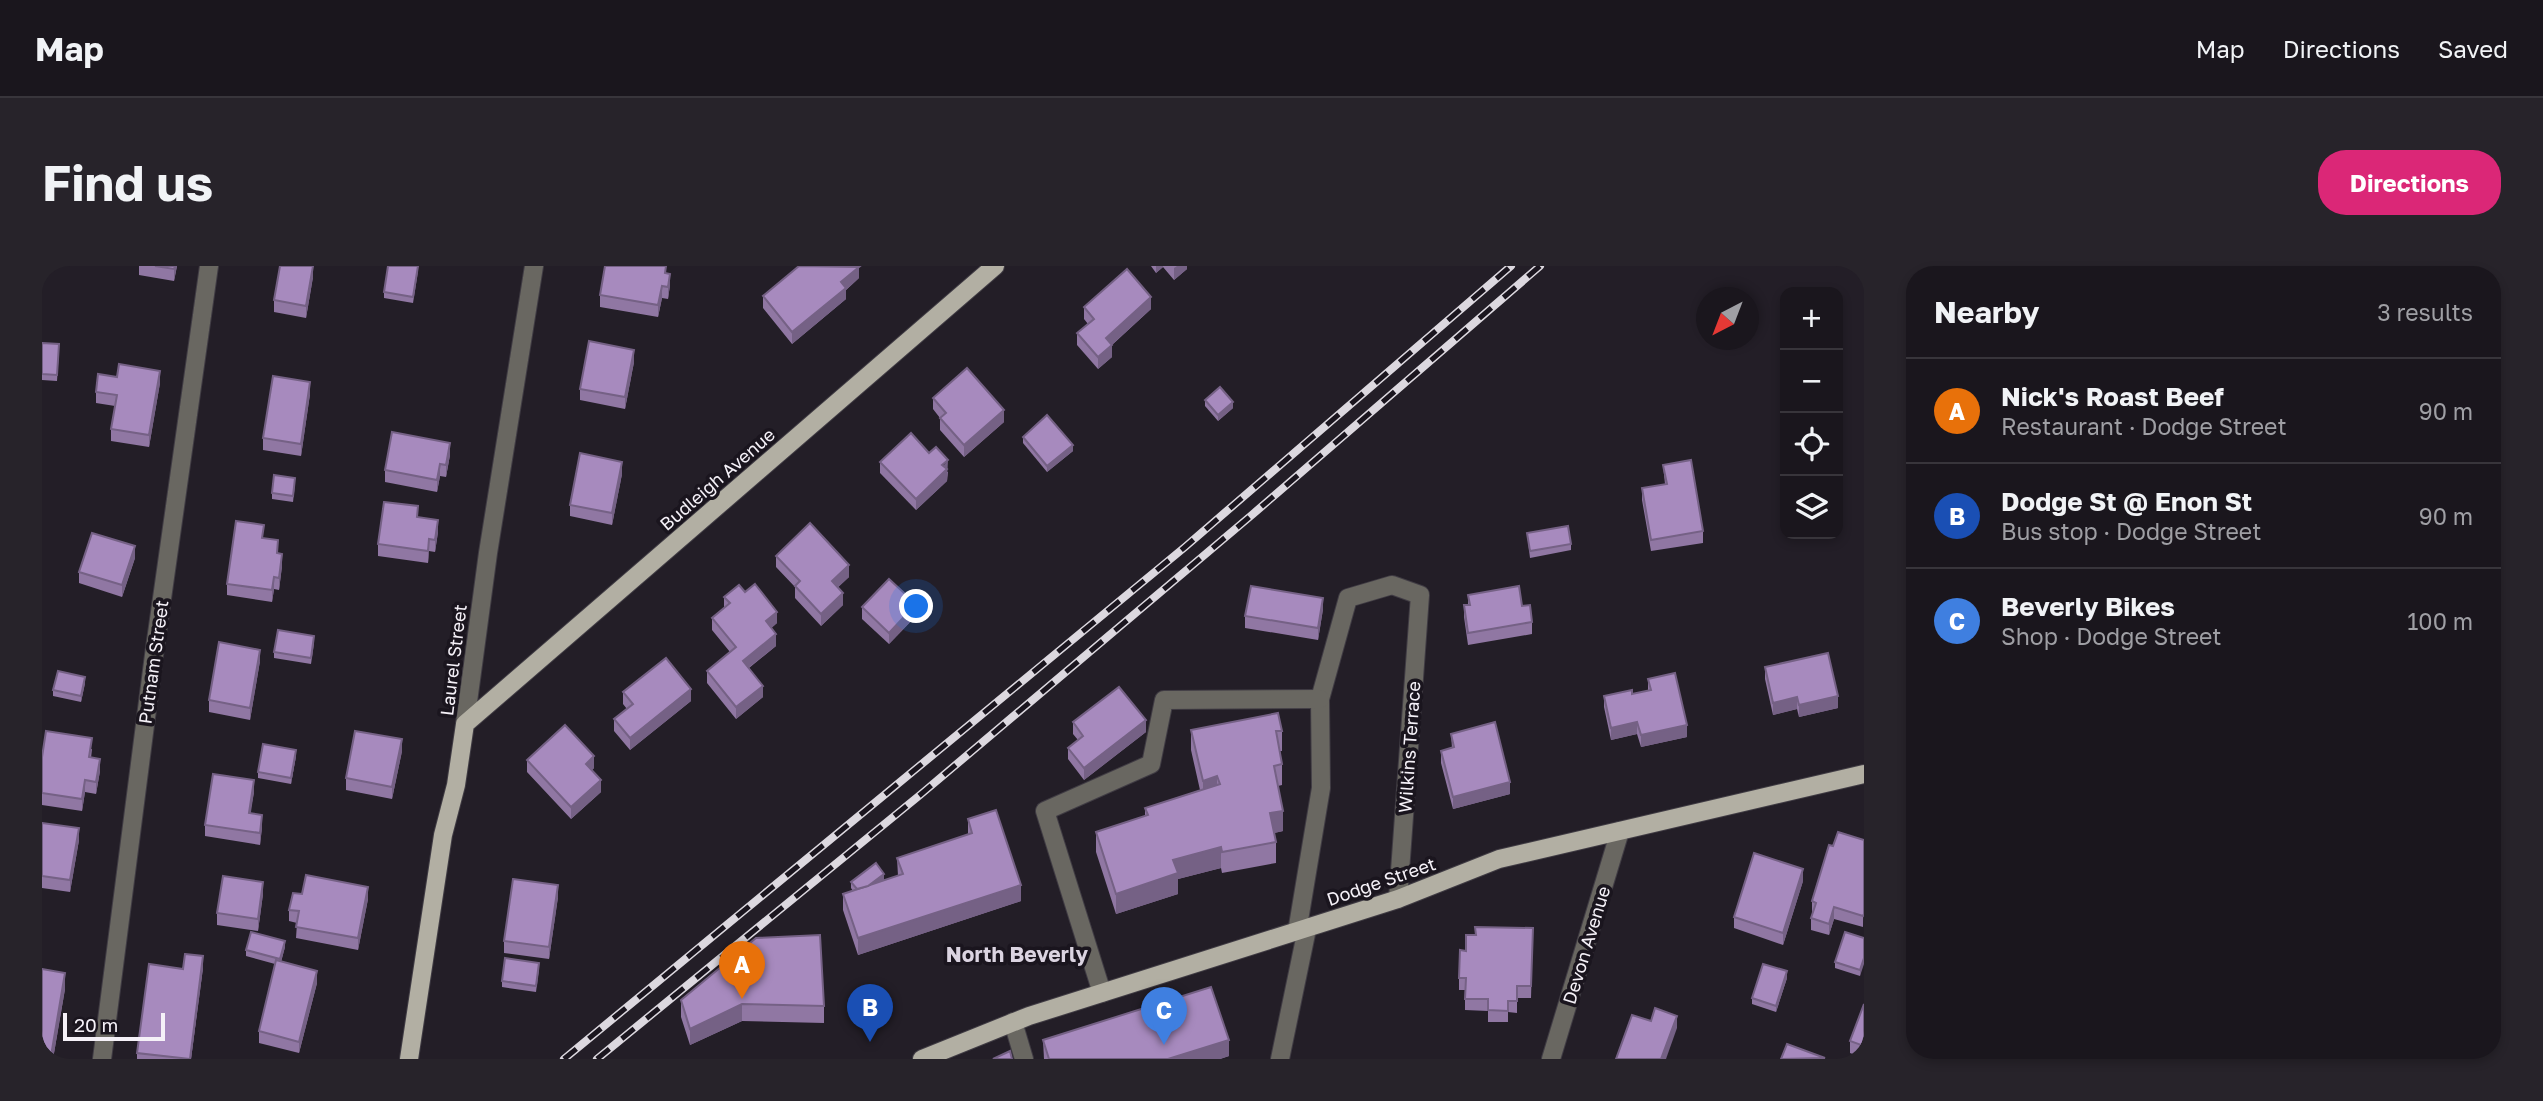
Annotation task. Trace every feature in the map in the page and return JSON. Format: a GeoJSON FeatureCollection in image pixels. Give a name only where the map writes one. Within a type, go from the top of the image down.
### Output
{"type":"FeatureCollection","features":[{"type":"Feature","properties":{"kind":"main road","name":"Budleigh Avenue"},"geometry":{"type":"LineString","coordinates":[[466,724],[995,266]]}},
{"type":"Feature","properties":{"kind":"main road","name":"Laurel Street"},"geometry":{"type":"LineString","coordinates":[[409,1059],[443,835],[456,785],[466,724]]}},
{"type":"Feature","properties":{"kind":"main road","name":"Dodge Street"},"geometry":{"type":"LineString","coordinates":[[922,1059],[1013,1022],[1398,899],[1499,859],[1864,774]]}},
{"type":"Feature","properties":{"kind":"street","name":"Putnam Street"},"geometry":{"type":"LineString","coordinates":[[102,1059],[154,655],[209,266]]}},
{"type":"Feature","properties":{"kind":"street","name":"Laurel Street"},"geometry":{"type":"LineString","coordinates":[[466,724],[488,553],[534,266]]}},
{"type":"Feature","properties":{"kind":"street","name":"Wilkins Terrace"},"geometry":{"type":"LineString","coordinates":[[1320,699],[1348,598],[1392,585],[1420,595],[1398,899]]}},
{"type":"Feature","properties":{"kind":"street"},"geometry":{"type":"LineString","coordinates":[[1102,993],[1045,811],[1151,764],[1164,700],[1320,699],[1321,788],[1302,930],[1280,1059]]}},
{"type":"Feature","properties":{"kind":"street","name":"Devon Avenue"},"geometry":{"type":"LineString","coordinates":[[1551,1059],[1620,831]]}},
{"type":"Feature","properties":{"kind":"street"},"geometry":{"type":"LineString","coordinates":[[1013,1022],[1024,1059]]}},
{"type":"Feature","properties":{"kind":"building"},"geometry":{"type":"Polygon","coordinates":[[[280,266],[313,266],[306,306],[274,300],[280,266]]]}},
{"type":"Feature","properties":{"kind":"building"},"geometry":{"type":"Polygon","coordinates":[[[388,266],[418,266],[413,297],[384,292],[388,266]]]}},
{"type":"Feature","properties":{"kind":"building"},"geometry":{"type":"Polygon","coordinates":[[[605,266],[666,266],[665,273],[670,274],[668,287],[662,286],[658,305],[600,295],[605,266]]]}},
{"type":"Feature","properties":{"kind":"building"},"geometry":{"type":"Polygon","coordinates":[[[799,266],[859,267],[841,282],[846,288],[792,332],[763,296],[799,266]]]}},
{"type":"Feature","properties":{"kind":"building"},"geometry":{"type":"Polygon","coordinates":[[[1127,269],[1151,297],[1106,338],[1112,345],[1098,357],[1077,333],[1094,319],[1084,307],[1127,269]]]}},
{"type":"Feature","properties":{"kind":"building"},"geometry":{"type":"Polygon","coordinates":[[[589,341],[634,350],[625,397],[580,389],[589,341]]]}},
{"type":"Feature","properties":{"kind":"building"},"geometry":{"type":"Polygon","coordinates":[[[42,343],[59,344],[57,375],[42,374],[42,343]]]}},
{"type":"Feature","properties":{"kind":"building"},"geometry":{"type":"Polygon","coordinates":[[[119,364],[160,371],[149,435],[111,429],[117,395],[96,392],[98,374],[117,377],[119,364]]]}},
{"type":"Feature","properties":{"kind":"building"},"geometry":{"type":"Polygon","coordinates":[[[967,368],[1004,410],[964,445],[940,418],[946,413],[933,398],[967,368]]]}},
{"type":"Feature","properties":{"kind":"building"},"geometry":{"type":"Polygon","coordinates":[[[273,376],[310,382],[301,444],[263,438],[273,376]]]}},
{"type":"Feature","properties":{"kind":"building"},"geometry":{"type":"Polygon","coordinates":[[[1220,387],[1233,402],[1218,415],[1205,400],[1220,387]]]}},
{"type":"Feature","properties":{"kind":"building"},"geometry":{"type":"Polygon","coordinates":[[[1047,415],[1073,445],[1047,466],[1023,437],[1047,415]]]}},
{"type":"Feature","properties":{"kind":"building"},"geometry":{"type":"Polygon","coordinates":[[[392,432],[450,443],[446,465],[440,464],[437,480],[385,470],[392,432]]]}},
{"type":"Feature","properties":{"kind":"building"},"geometry":{"type":"Polygon","coordinates":[[[911,433],[929,453],[936,447],[948,460],[942,465],[947,469],[916,499],[880,462],[911,433]]]}},
{"type":"Feature","properties":{"kind":"building"},"geometry":{"type":"Polygon","coordinates":[[[580,453],[622,462],[612,513],[570,505],[580,453]]]}},
{"type":"Feature","properties":{"kind":"building"},"geometry":{"type":"Polygon","coordinates":[[[1691,460],[1703,531],[1651,540],[1642,488],[1667,484],[1663,465],[1691,460]]]}},
{"type":"Feature","properties":{"kind":"building"},"geometry":{"type":"Polygon","coordinates":[[[274,475],[295,478],[293,496],[272,493],[274,475]]]}},
{"type":"Feature","properties":{"kind":"building"},"geometry":{"type":"Polygon","coordinates":[[[384,502],[418,506],[417,517],[438,520],[435,540],[429,539],[428,551],[378,544],[384,502]]]}},
{"type":"Feature","properties":{"kind":"building"},"geometry":{"type":"Polygon","coordinates":[[[236,521],[264,525],[262,538],[278,540],[277,553],[282,554],[279,578],[274,577],[272,590],[227,584],[236,521]]]}},
{"type":"Feature","properties":{"kind":"building"},"geometry":{"type":"Polygon","coordinates":[[[810,523],[849,565],[832,581],[843,593],[821,614],[795,586],[800,581],[776,556],[810,523]]]}},
{"type":"Feature","properties":{"kind":"building"},"geometry":{"type":"Polygon","coordinates":[[[1568,526],[1571,544],[1530,551],[1527,533],[1568,526]]]}},
{"type":"Feature","properties":{"kind":"building"},"geometry":{"type":"Polygon","coordinates":[[[92,533],[135,546],[122,585],[79,572],[92,533]]]}},
{"type":"Feature","properties":{"kind":"building"},"geometry":{"type":"Polygon","coordinates":[[[889,579],[916,604],[889,633],[862,607],[889,579]]]}},
{"type":"Feature","properties":{"kind":"building"},"geometry":{"type":"Polygon","coordinates":[[[755,584],[777,612],[766,621],[776,634],[743,661],[763,686],[736,707],[707,671],[736,647],[712,618],[730,603],[724,597],[739,585],[745,592],[755,584]]]}},
{"type":"Feature","properties":{"kind":"building"},"geometry":{"type":"Polygon","coordinates":[[[1251,586],[1323,598],[1318,628],[1245,616],[1251,586]]]}},
{"type":"Feature","properties":{"kind":"building"},"geometry":{"type":"Polygon","coordinates":[[[1519,586],[1522,606],[1530,605],[1532,622],[1468,633],[1464,605],[1470,605],[1468,595],[1519,586]]]}},
{"type":"Feature","properties":{"kind":"building"},"geometry":{"type":"Polygon","coordinates":[[[278,630],[314,636],[311,658],[274,652],[278,630]]]}},
{"type":"Feature","properties":{"kind":"building"},"geometry":{"type":"Polygon","coordinates":[[[219,642],[260,650],[250,708],[209,700],[219,642]]]}},
{"type":"Feature","properties":{"kind":"building"},"geometry":{"type":"Polygon","coordinates":[[[1828,653],[1838,696],[1799,705],[1797,697],[1773,703],[1765,667],[1828,653]]]}},
{"type":"Feature","properties":{"kind":"building"},"geometry":{"type":"Polygon","coordinates":[[[666,658],[691,689],[630,738],[614,719],[633,704],[623,692],[666,658]]]}},
{"type":"Feature","properties":{"kind":"building"},"geometry":{"type":"Polygon","coordinates":[[[58,671],[85,677],[81,696],[53,690],[58,671]]]}},
{"type":"Feature","properties":{"kind":"building"},"geometry":{"type":"Polygon","coordinates":[[[1675,673],[1687,725],[1641,735],[1637,722],[1611,728],[1604,696],[1632,690],[1632,694],[1651,690],[1648,679],[1675,673]]]}},
{"type":"Feature","properties":{"kind":"building"},"geometry":{"type":"Polygon","coordinates":[[[1119,687],[1146,720],[1084,768],[1068,748],[1083,736],[1073,722],[1119,687]]]}},
{"type":"Feature","properties":{"kind":"building"},"geometry":{"type":"Polygon","coordinates":[[[1278,713],[1282,731],[1276,731],[1282,764],[1274,766],[1283,811],[1270,813],[1276,842],[1222,852],[1221,847],[1173,860],[1178,873],[1116,894],[1096,832],[1148,815],[1145,808],[1220,784],[1217,776],[1203,781],[1191,730],[1278,713]]]}},
{"type":"Feature","properties":{"kind":"building"},"geometry":{"type":"Polygon","coordinates":[[[1495,722],[1510,782],[1453,797],[1441,751],[1454,747],[1451,734],[1495,722]]]}},
{"type":"Feature","properties":{"kind":"building"},"geometry":{"type":"Polygon","coordinates":[[[565,725],[594,756],[586,764],[601,780],[571,807],[527,760],[565,725]]]}},
{"type":"Feature","properties":{"kind":"building"},"geometry":{"type":"Polygon","coordinates":[[[46,731],[92,738],[89,757],[100,759],[96,782],[85,780],[82,799],[42,793],[42,757],[46,731]]]}},
{"type":"Feature","properties":{"kind":"building"},"geometry":{"type":"Polygon","coordinates":[[[355,731],[402,739],[392,787],[346,778],[355,731]]]}},
{"type":"Feature","properties":{"kind":"building"},"geometry":{"type":"Polygon","coordinates":[[[263,744],[296,750],[291,778],[258,772],[263,744]]]}},
{"type":"Feature","properties":{"kind":"building"},"geometry":{"type":"Polygon","coordinates":[[[213,774],[254,780],[249,813],[262,815],[260,833],[205,825],[213,774]]]}},
{"type":"Feature","properties":{"kind":"building"},"geometry":{"type":"Polygon","coordinates":[[[996,810],[1021,885],[858,938],[843,894],[903,874],[897,858],[972,833],[968,819],[996,810]]]}},
{"type":"Feature","properties":{"kind":"building"},"geometry":{"type":"Polygon","coordinates":[[[42,823],[79,828],[70,880],[42,876],[42,823]]]}},
{"type":"Feature","properties":{"kind":"building"},"geometry":{"type":"Polygon","coordinates":[[[1838,832],[1864,840],[1864,914],[1863,916],[1834,907],[1829,924],[1811,918],[1816,903],[1812,901],[1829,845],[1833,846],[1838,832]]]}},
{"type":"Feature","properties":{"kind":"building"},"geometry":{"type":"Polygon","coordinates":[[[1754,853],[1803,869],[1783,933],[1734,917],[1754,853]]]}},
{"type":"Feature","properties":{"kind":"building"},"geometry":{"type":"Polygon","coordinates":[[[876,863],[884,874],[868,886],[857,889],[851,882],[876,863]]]}},
{"type":"Feature","properties":{"kind":"building"},"geometry":{"type":"Polygon","coordinates":[[[306,875],[368,887],[358,938],[296,927],[299,911],[289,910],[293,893],[302,894],[306,875]]]}},
{"type":"Feature","properties":{"kind":"building"},"geometry":{"type":"Polygon","coordinates":[[[223,876],[263,882],[258,919],[217,913],[223,876]]]}},
{"type":"Feature","properties":{"kind":"building"},"geometry":{"type":"Polygon","coordinates":[[[513,879],[558,885],[549,947],[504,941],[513,879]]]}},
{"type":"Feature","properties":{"kind":"building"},"geometry":{"type":"Polygon","coordinates":[[[1475,927],[1533,928],[1531,986],[1517,986],[1517,1001],[1508,1001],[1508,1011],[1488,1010],[1488,999],[1465,999],[1466,978],[1459,978],[1460,950],[1466,951],[1466,935],[1476,935],[1475,927]]]}},
{"type":"Feature","properties":{"kind":"building"},"geometry":{"type":"Polygon","coordinates":[[[251,932],[285,941],[280,959],[246,950],[251,932]]]}},
{"type":"Feature","properties":{"kind":"building"},"geometry":{"type":"Polygon","coordinates":[[[1845,932],[1864,938],[1864,958],[1860,970],[1835,962],[1845,932]]]}},
{"type":"Feature","properties":{"kind":"building"},"geometry":{"type":"Polygon","coordinates":[[[820,935],[824,1006],[742,1004],[690,1029],[681,1000],[756,938],[820,935]]]}},
{"type":"Feature","properties":{"kind":"building"},"geometry":{"type":"Polygon","coordinates":[[[185,954],[203,956],[190,1059],[137,1053],[149,964],[183,969],[185,954]]]}},
{"type":"Feature","properties":{"kind":"building"},"geometry":{"type":"Polygon","coordinates":[[[505,958],[539,963],[536,986],[502,981],[505,958]]]}},
{"type":"Feature","properties":{"kind":"building"},"geometry":{"type":"Polygon","coordinates":[[[276,960],[317,971],[299,1042],[259,1031],[276,960]]]}},
{"type":"Feature","properties":{"kind":"building"},"geometry":{"type":"Polygon","coordinates":[[[1763,964],[1787,971],[1776,1006],[1752,998],[1763,964]]]}},
{"type":"Feature","properties":{"kind":"building"},"geometry":{"type":"Polygon","coordinates":[[[42,969],[65,973],[51,1056],[42,1054],[42,969]]]}},
{"type":"Feature","properties":{"kind":"building"},"geometry":{"type":"Polygon","coordinates":[[[1211,987],[1229,1040],[1168,1059],[1049,1059],[1043,1040],[1211,987]]]}},
{"type":"Feature","properties":{"kind":"building"},"geometry":{"type":"Polygon","coordinates":[[[1864,1004],[1864,1046],[1850,1041],[1864,1004]]]}},
{"type":"Feature","properties":{"kind":"building"},"geometry":{"type":"Polygon","coordinates":[[[1655,1008],[1677,1016],[1661,1059],[1616,1059],[1632,1015],[1651,1021],[1655,1008]]]}},
{"type":"Feature","properties":{"kind":"building"},"geometry":{"type":"Polygon","coordinates":[[[1787,1044],[1825,1058],[1781,1059],[1787,1044]]]}},
{"type":"Feature","properties":{"kind":"building"},"geometry":{"type":"Polygon","coordinates":[[[1010,1051],[1012,1059],[993,1059],[1010,1051]]]}},
{"type":"Feature","properties":{"kind":"railway"},"geometry":{"type":"LineString","coordinates":[[564,1059],[1185,547],[1511,266]]}},
{"type":"Feature","properties":{"kind":"railway"},"geometry":{"type":"LineString","coordinates":[[597,1059],[920,795],[1253,514],[1540,266]]}},
{"type":"Feature","properties":{"kind":"place","name":"Nick's Roast Beef"},"geometry":{"type":"Point","coordinates":[742,999]}},
{"type":"Feature","properties":{"kind":"place","name":"Dodge St @ Enon St"},"geometry":{"type":"Point","coordinates":[870,1042]}},
{"type":"Feature","properties":{"kind":"place","name":"Beverly Bikes"},"geometry":{"type":"Point","coordinates":[1164,1045]}},
{"type":"Feature","properties":{"kind":"district","name":"North Beverly"},"geometry":{"type":"Point","coordinates":[1017,954]}}]}
